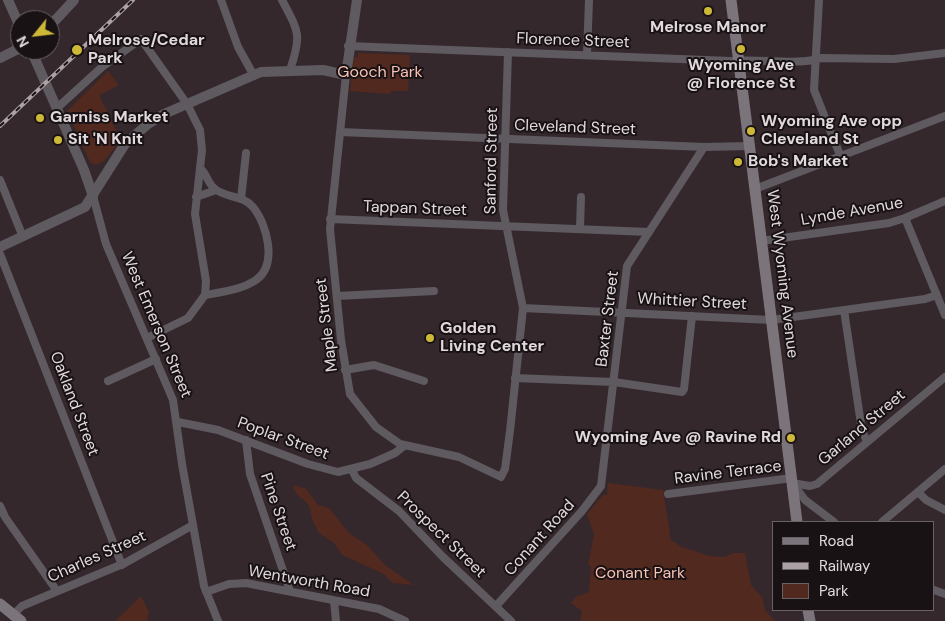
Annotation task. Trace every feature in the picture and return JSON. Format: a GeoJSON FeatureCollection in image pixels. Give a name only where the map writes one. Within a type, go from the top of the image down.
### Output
{"type":"FeatureCollection","features":[{"type":"Feature","properties":{"kind":"main road","name":"West Wyoming Avenue"},"geometry":{"type":"LineString","coordinates":[[731,0],[797,521]]}},
{"type":"Feature","properties":{"kind":"main road"},"geometry":{"type":"LineString","coordinates":[[0,604],[18,618]]}},
{"type":"Feature","properties":{"kind":"street"},"geometry":{"type":"LineString","coordinates":[[60,15],[74,0]]}},
{"type":"Feature","properties":{"kind":"street"},"geometry":{"type":"LineString","coordinates":[[221,0],[238,47],[253,74]]}},
{"type":"Feature","properties":{"kind":"street"},"geometry":{"type":"LineString","coordinates":[[282,0],[298,37],[290,70]]}},
{"type":"Feature","properties":{"kind":"street"},"geometry":{"type":"LineString","coordinates":[[0,247],[82,210],[120,150],[130,139],[154,120],[253,74],[290,70],[322,70],[346,75],[348,46],[357,0]]}},
{"type":"Feature","properties":{"kind":"street"},"geometry":{"type":"LineString","coordinates":[[587,55],[589,0]]}},
{"type":"Feature","properties":{"kind":"street"},"geometry":{"type":"LineString","coordinates":[[819,0],[815,93],[840,155]]}},
{"type":"Feature","properties":{"kind":"street"},"geometry":{"type":"LineString","coordinates":[[60,105],[102,67],[141,39],[188,104],[198,122],[202,138],[196,197],[196,222],[206,282],[205,295],[187,319],[147,338]]}},
{"type":"Feature","properties":{"kind":"street","name":"Florence Street"},"geometry":{"type":"LineString","coordinates":[[348,46],[739,60],[894,59],[945,53]]}},
{"type":"Feature","properties":{"kind":"street","name":"Sanford Street"},"geometry":{"type":"LineString","coordinates":[[501,477],[505,469],[522,308],[502,205],[508,52]]}},
{"type":"Feature","properties":{"kind":"street","name":"West Emerson Street"},"geometry":{"type":"LineString","coordinates":[[36,60],[60,105],[84,170],[106,244],[173,400],[178,422],[182,464],[206,592],[218,621]]}},
{"type":"Feature","properties":{"kind":"street"},"geometry":{"type":"LineString","coordinates":[[322,70],[347,60]]}},
{"type":"Feature","properties":{"kind":"street","name":"Maple Street"},"geometry":{"type":"LineString","coordinates":[[346,75],[330,219],[345,370],[350,393],[376,428],[404,446],[459,457],[501,477]]}},
{"type":"Feature","properties":{"kind":"street"},"geometry":{"type":"LineString","coordinates":[[754,189],[945,116]]}},
{"type":"Feature","properties":{"kind":"street","name":"Cleveland Street"},"geometry":{"type":"LineString","coordinates":[[340,132],[704,147],[749,146]]}},
{"type":"Feature","properties":{"kind":"street","name":"Baxter Street"},"geometry":{"type":"LineString","coordinates":[[601,486],[627,266],[704,147]]}},
{"type":"Feature","properties":{"kind":"street"},"geometry":{"type":"LineString","coordinates":[[241,199],[246,153]]}},
{"type":"Feature","properties":{"kind":"street"},"geometry":{"type":"LineString","coordinates":[[200,168],[216,190],[241,199],[253,207],[267,233],[268,248],[264,267],[259,278],[248,285],[205,295]]}},
{"type":"Feature","properties":{"kind":"street"},"geometry":{"type":"LineString","coordinates":[[0,180],[23,237]]}},
{"type":"Feature","properties":{"kind":"street"},"geometry":{"type":"LineString","coordinates":[[196,197],[216,190]]}},
{"type":"Feature","properties":{"kind":"street"},"geometry":{"type":"LineString","coordinates":[[580,197],[580,229]]}},
{"type":"Feature","properties":{"kind":"street","name":"Lynde Avenue"},"geometry":{"type":"LineString","coordinates":[[761,241],[866,227],[905,218],[945,201]]}},
{"type":"Feature","properties":{"kind":"street"},"geometry":{"type":"LineString","coordinates":[[905,218],[945,315]]}},
{"type":"Feature","properties":{"kind":"street","name":"Tappan Street"},"geometry":{"type":"LineString","coordinates":[[330,219],[649,232]]}},
{"type":"Feature","properties":{"kind":"street","name":"Oakland Street"},"geometry":{"type":"LineString","coordinates":[[0,254],[122,565]]}},
{"type":"Feature","properties":{"kind":"street"},"geometry":{"type":"LineString","coordinates":[[337,296],[434,291]]}},
{"type":"Feature","properties":{"kind":"street","name":"Whittier Street"},"geometry":{"type":"LineString","coordinates":[[522,308],[771,320],[926,299],[937,295]]}},
{"type":"Feature","properties":{"kind":"street"},"geometry":{"type":"LineString","coordinates":[[844,310],[862,431],[867,441]]}},
{"type":"Feature","properties":{"kind":"street"},"geometry":{"type":"LineString","coordinates":[[516,378],[614,382],[683,392],[692,316]]}},
{"type":"Feature","properties":{"kind":"street"},"geometry":{"type":"LineString","coordinates":[[108,382],[156,359]]}},
{"type":"Feature","properties":{"kind":"street"},"geometry":{"type":"LineString","coordinates":[[345,370],[374,366],[424,381]]}},
{"type":"Feature","properties":{"kind":"street","name":"Garland Street"},"geometry":{"type":"LineString","coordinates":[[792,480],[806,486],[815,485],[945,377]]}},
{"type":"Feature","properties":{"kind":"street","name":"Poplar Street"},"geometry":{"type":"LineString","coordinates":[[178,422],[216,429],[326,470],[338,472],[352,470],[387,457],[404,446]]}},
{"type":"Feature","properties":{"kind":"street","name":"Pine Street"},"geometry":{"type":"LineString","coordinates":[[246,440],[250,474],[290,591]]}},
{"type":"Feature","properties":{"kind":"street"},"geometry":{"type":"LineString","coordinates":[[883,521],[945,469]]}},
{"type":"Feature","properties":{"kind":"street","name":"Prospect Street"},"geometry":{"type":"LineString","coordinates":[[352,470],[356,478],[399,511],[443,557],[510,621]]}},
{"type":"Feature","properties":{"kind":"street"},"geometry":{"type":"LineString","coordinates":[[792,480],[805,500],[833,521]]}},
{"type":"Feature","properties":{"kind":"street","name":"Ravine Terrace"},"geometry":{"type":"LineString","coordinates":[[668,494],[792,480]]}},
{"type":"Feature","properties":{"kind":"street","name":"Conant Road"},"geometry":{"type":"LineString","coordinates":[[496,606],[587,505],[601,486]]}},
{"type":"Feature","properties":{"kind":"street"},"geometry":{"type":"LineString","coordinates":[[918,492],[926,500],[945,510]]}},
{"type":"Feature","properties":{"kind":"street"},"geometry":{"type":"LineString","coordinates":[[0,506],[2,515],[56,591]]}},
{"type":"Feature","properties":{"kind":"street","name":"Charles Street"},"geometry":{"type":"LineString","coordinates":[[18,618],[22,606],[122,565],[193,525]]}},
{"type":"Feature","properties":{"kind":"street","name":"Wentworth Road"},"geometry":{"type":"LineString","coordinates":[[206,592],[229,584],[240,583],[380,609],[405,621]]}},
{"type":"Feature","properties":{"kind":"street"},"geometry":{"type":"LineString","coordinates":[[334,601],[336,621]]}},
{"type":"Feature","properties":{"kind":"green space","name":"Gooch Park"},"geometry":{"type":"Polygon","coordinates":[[[358,53],[410,55],[408,91],[391,91],[390,94],[350,91],[354,57],[358,57],[358,53]]]}},
{"type":"Feature","properties":{"kind":"green space"},"geometry":{"type":"Polygon","coordinates":[[[108,71],[119,85],[99,95],[121,140],[103,162],[95,165],[90,162],[67,111],[108,71]]]}},
{"type":"Feature","properties":{"kind":"green space","name":"Conant Park"},"geometry":{"type":"Polygon","coordinates":[[[608,483],[663,490],[671,540],[682,547],[709,556],[725,557],[733,553],[745,553],[751,585],[762,597],[765,610],[775,621],[580,621],[582,611],[571,603],[576,597],[589,592],[591,566],[588,565],[594,534],[587,514],[603,495],[607,495],[608,483]]]}},
{"type":"Feature","properties":{"kind":"green space"},"geometry":{"type":"Polygon","coordinates":[[[295,485],[306,489],[318,505],[329,508],[349,533],[368,546],[385,565],[414,585],[393,583],[382,573],[342,555],[334,543],[319,533],[312,519],[309,505],[298,496],[293,488],[295,485]]]}},
{"type":"Feature","properties":{"kind":"green space"},"geometry":{"type":"Polygon","coordinates":[[[141,596],[149,612],[147,621],[115,621],[141,596]]]}},
{"type":"Feature","properties":{"kind":"railway"},"geometry":{"type":"LineString","coordinates":[[0,126],[133,0]]}},
{"type":"Feature","properties":{"kind":"place","name":"Melrose Manor"},"geometry":{"type":"Point","coordinates":[708,11]}},
{"type":"Feature","properties":{"kind":"place","name":"Wyoming Ave @ Florence St"},"geometry":{"type":"Point","coordinates":[741,49]}},
{"type":"Feature","properties":{"kind":"place","name":"Melrose/Cedar Park"},"geometry":{"type":"Point","coordinates":[77,50]}},
{"type":"Feature","properties":{"kind":"place","name":"Garniss Market"},"geometry":{"type":"Point","coordinates":[40,118]}},
{"type":"Feature","properties":{"kind":"place","name":"Wyoming Ave opp Cleveland St"},"geometry":{"type":"Point","coordinates":[751,131]}},
{"type":"Feature","properties":{"kind":"place","name":"Sit 'N Knit"},"geometry":{"type":"Point","coordinates":[58,140]}},
{"type":"Feature","properties":{"kind":"place","name":"Bob's Market"},"geometry":{"type":"Point","coordinates":[738,162]}},
{"type":"Feature","properties":{"kind":"place","name":"Golden Living Center"},"geometry":{"type":"Point","coordinates":[430,338]}},
{"type":"Feature","properties":{"kind":"place","name":"Wyoming Ave @ Ravine Rd"},"geometry":{"type":"Point","coordinates":[791,438]}}]}
